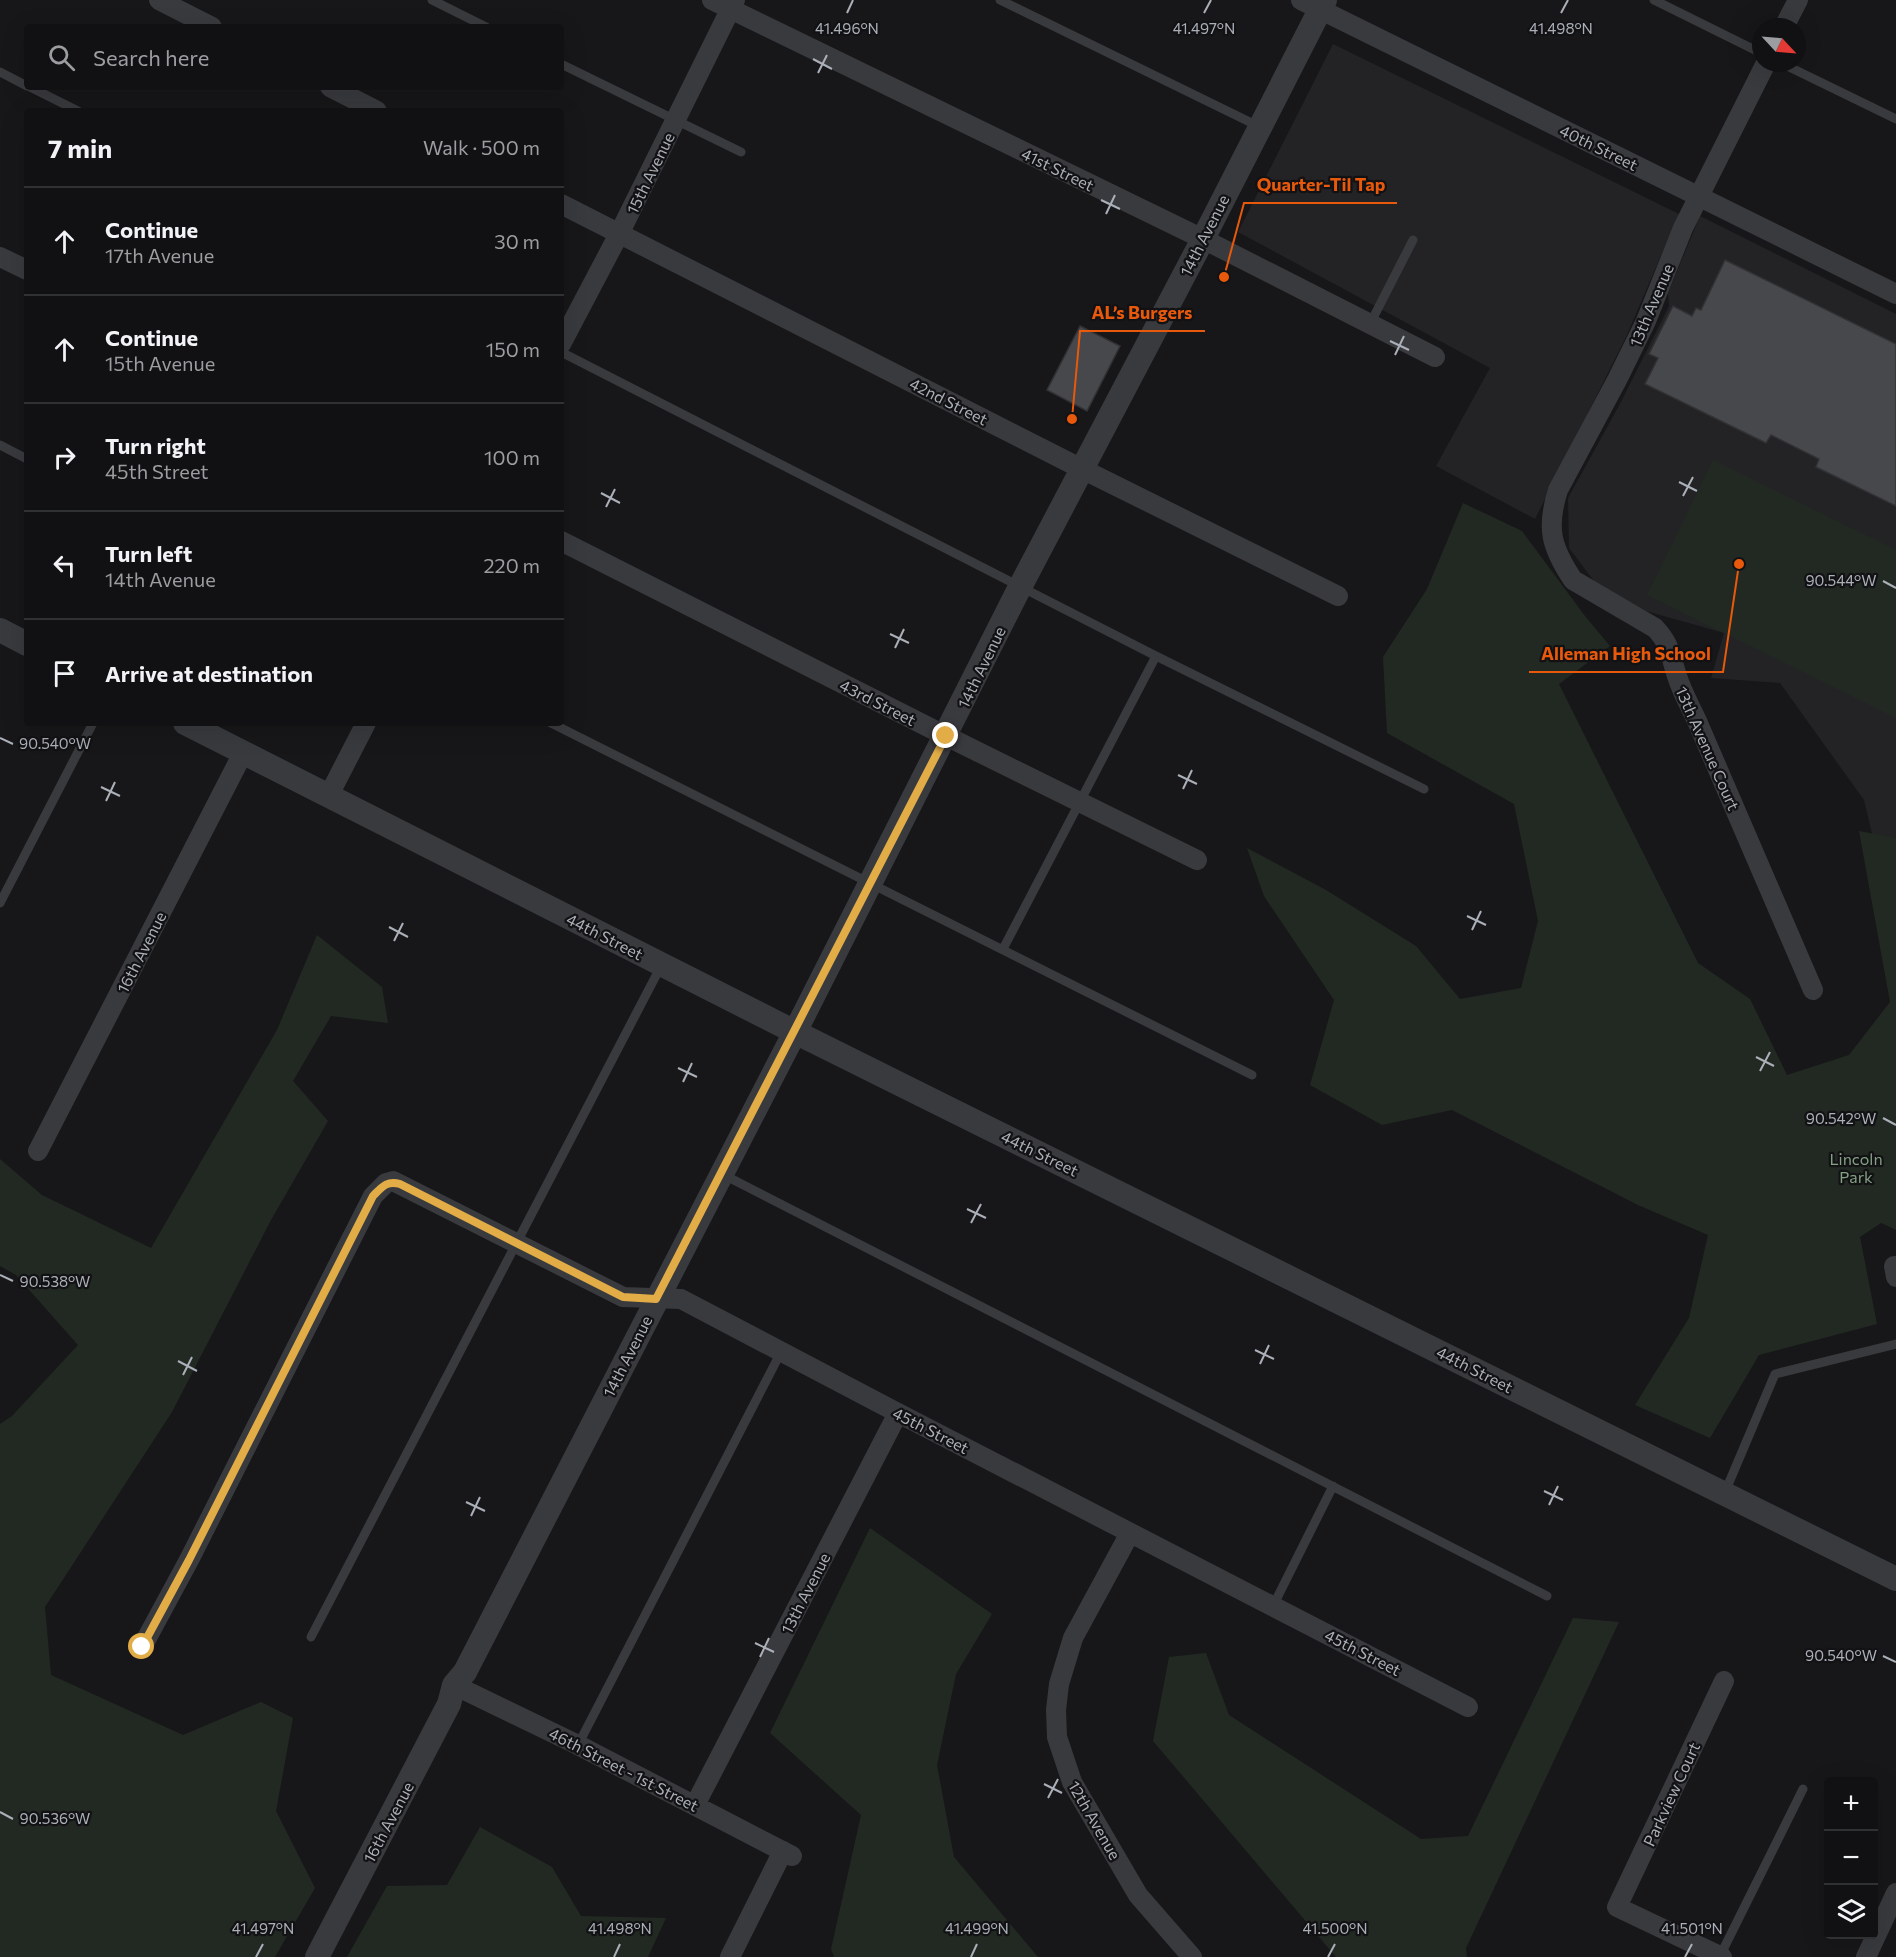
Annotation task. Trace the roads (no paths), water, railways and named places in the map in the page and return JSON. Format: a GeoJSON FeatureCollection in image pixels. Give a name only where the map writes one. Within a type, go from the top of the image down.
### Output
{"type":"FeatureCollection","features":[{"type":"Feature","properties":{"kind":"street"},"geometry":{"type":"LineString","coordinates":[[159,0],[206,24]]}},
{"type":"Feature","properties":{"kind":"street","name":"41st Street"},"geometry":{"type":"LineString","coordinates":[[712,0],[733,5],[1435,357]]}},
{"type":"Feature","properties":{"kind":"street"},"geometry":{"type":"LineString","coordinates":[[1789,18],[1798,0]]}},
{"type":"Feature","properties":{"kind":"street","name":"14th Avenue"},"geometry":{"type":"LineString","coordinates":[[454,1685],[465,1672],[795,1032],[1020,587],[1203,239],[1260,127],[1315,3]]}},
{"type":"Feature","properties":{"kind":"street","name":"40th Street"},"geometry":{"type":"LineString","coordinates":[[1315,3],[1896,294]]}},
{"type":"Feature","properties":{"kind":"street","name":"15th Avenue"},"geometry":{"type":"LineString","coordinates":[[564,338],[619,234],[733,5]]}},
{"type":"Feature","properties":{"kind":"street","name":"13th Avenue"},"geometry":{"type":"LineString","coordinates":[[1557,549],[1550,528],[1557,490],[1641,331],[1683,228],[1761,72]]}},
{"type":"Feature","properties":{"kind":"street"},"geometry":{"type":"LineString","coordinates":[[336,90],[371,108]]}},
{"type":"Feature","properties":{"kind":"street","name":"42nd Street"},"geometry":{"type":"LineString","coordinates":[[564,206],[1082,469],[1338,596]]}},
{"type":"Feature","properties":{"kind":"street"},"geometry":{"type":"LineString","coordinates":[[0,257],[24,269]]}},
{"type":"Feature","properties":{"kind":"street","name":"43rd Street"},"geometry":{"type":"LineString","coordinates":[[564,543],[1197,860]]}},
{"type":"Feature","properties":{"kind":"street","name":"13th Avenue Court"},"geometry":{"type":"LineString","coordinates":[[1557,549],[1573,580],[1655,628],[1665,638],[1683,694],[1697,720],[1814,990]]}},
{"type":"Feature","properties":{"kind":"street"},"geometry":{"type":"LineString","coordinates":[[0,630],[24,642]]}},
{"type":"Feature","properties":{"kind":"street","name":"44th Street"},"geometry":{"type":"LineString","coordinates":[[191,726],[795,1032],[1896,1579]]}},
{"type":"Feature","properties":{"kind":"street"},"geometry":{"type":"LineString","coordinates":[[330,795],[364,726]]}},
{"type":"Feature","properties":{"kind":"street","name":"16th Avenue"},"geometry":{"type":"LineString","coordinates":[[38,1151],[243,753]]}},
{"type":"Feature","properties":{"kind":"street","name":"45th Street"},"geometry":{"type":"LineString","coordinates":[[142,1647],[189,1560],[373,1196],[386,1183],[393,1181],[623,1297],[681,1299],[1468,1707]]}},
{"type":"Feature","properties":{"kind":"street","name":"13th Avenue"},"geometry":{"type":"LineString","coordinates":[[695,1805],[898,1413]]}},
{"type":"Feature","properties":{"kind":"street","name":"12th Avenue"},"geometry":{"type":"LineString","coordinates":[[1130,1533],[1072,1638],[1059,1684],[1056,1710],[1057,1737],[1072,1782],[1138,1894],[1192,1957]]}},
{"type":"Feature","properties":{"kind":"street","name":"Parkview Court"},"geometry":{"type":"LineString","coordinates":[[1721,1957],[1617,1907],[1724,1681]]}},
{"type":"Feature","properties":{"kind":"street","name":"16th Avenue"},"geometry":{"type":"LineString","coordinates":[[317,1957],[449,1704],[454,1685]]}},
{"type":"Feature","properties":{"kind":"street","name":"46th Street - 1st Street"},"geometry":{"type":"LineString","coordinates":[[454,1685],[578,1745],[788,1854],[730,1957]]}},
{"type":"Feature","properties":{"kind":"street"},"geometry":{"type":"LineString","coordinates":[[1866,1957],[1896,1893]]}},
{"type":"Feature","properties":{"kind":"lane"},"geometry":{"type":"LineString","coordinates":[[432,0],[480,24]]}},
{"type":"Feature","properties":{"kind":"lane"},"geometry":{"type":"LineString","coordinates":[[1000,0],[1260,127]]}},
{"type":"Feature","properties":{"kind":"lane"},"geometry":{"type":"LineString","coordinates":[[1654,0],[1752,49]]}},
{"type":"Feature","properties":{"kind":"lane"},"geometry":{"type":"LineString","coordinates":[[564,66],[741,152]]}},
{"type":"Feature","properties":{"kind":"lane"},"geometry":{"type":"LineString","coordinates":[[0,72],[24,84]]}},
{"type":"Feature","properties":{"kind":"lane"},"geometry":{"type":"LineString","coordinates":[[1799,72],[1896,119]]}},
{"type":"Feature","properties":{"kind":"lane"},"geometry":{"type":"LineString","coordinates":[[36,90],[72,108]]}},
{"type":"Feature","properties":{"kind":"lane"},"geometry":{"type":"LineString","coordinates":[[1370,324],[1413,240]]}},
{"type":"Feature","properties":{"kind":"lane"},"geometry":{"type":"LineString","coordinates":[[564,354],[1156,656],[1424,789]]}},
{"type":"Feature","properties":{"kind":"lane"},"geometry":{"type":"LineString","coordinates":[[0,445],[24,457]]}},
{"type":"Feature","properties":{"kind":"lane"},"geometry":{"type":"LineString","coordinates":[[1004,950],[1156,656]]}},
{"type":"Feature","properties":{"kind":"lane"},"geometry":{"type":"LineString","coordinates":[[0,903],[91,726]]}},
{"type":"Feature","properties":{"kind":"lane"},"geometry":{"type":"LineString","coordinates":[[557,726],[1252,1075]]}},
{"type":"Feature","properties":{"kind":"lane"},"geometry":{"type":"LineString","coordinates":[[310,1637],[662,965]]}},
{"type":"Feature","properties":{"kind":"lane"},"geometry":{"type":"LineString","coordinates":[[722,1174],[1547,1596]]}},
{"type":"Feature","properties":{"kind":"lane"},"geometry":{"type":"LineString","coordinates":[[1725,1494],[1775,1374],[1896,1344]]}},
{"type":"Feature","properties":{"kind":"lane"},"geometry":{"type":"LineString","coordinates":[[578,1745],[781,1352]]}},
{"type":"Feature","properties":{"kind":"lane"},"geometry":{"type":"LineString","coordinates":[[1273,1606],[1333,1486]]}},
{"type":"Feature","properties":{"kind":"lane"},"geometry":{"type":"LineString","coordinates":[[1721,1957],[1803,1789]]}},
{"type":"Feature","properties":{"kind":"place","name":"Quarter-Til Tap"},"geometry":{"type":"Point","coordinates":[1224,277]}},
{"type":"Feature","properties":{"kind":"place","name":"AL’s Burgers"},"geometry":{"type":"Point","coordinates":[1072,419]}},
{"type":"Feature","properties":{"kind":"place","name":"Alleman High School"},"geometry":{"type":"Point","coordinates":[1739,564]}},
{"type":"Feature","properties":{"kind":"park label","name":"Lincoln Park"},"geometry":{"type":"Point","coordinates":[1856,1167]}}]}
